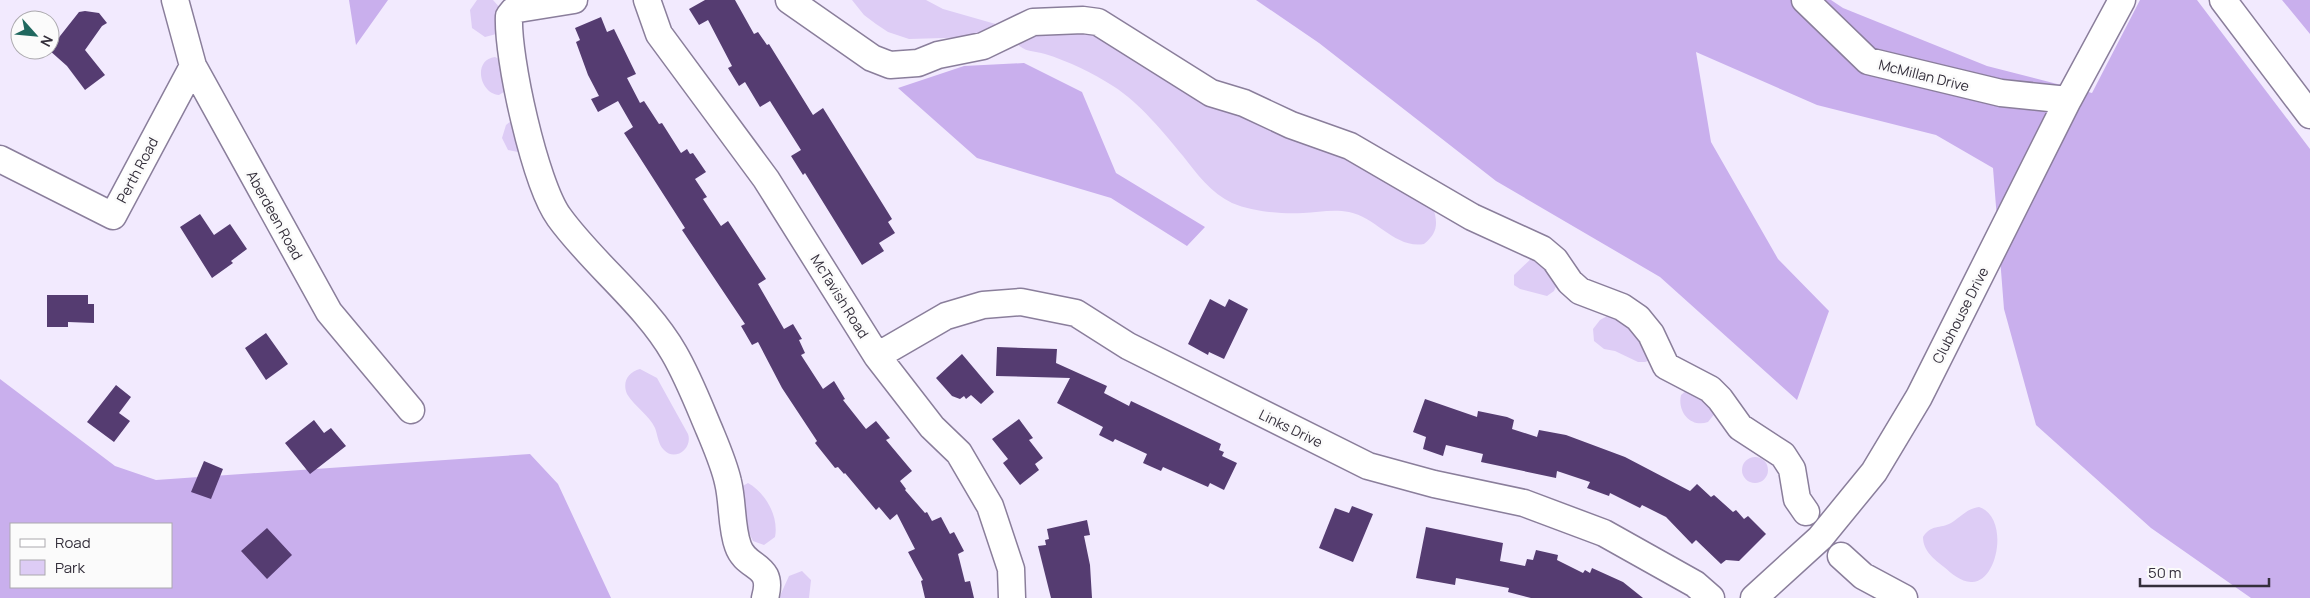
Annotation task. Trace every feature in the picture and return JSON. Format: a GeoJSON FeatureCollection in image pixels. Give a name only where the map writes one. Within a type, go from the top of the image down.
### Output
{"type":"FeatureCollection","features":[{"type":"Feature","properties":{"kind":"street","name":"Aberdeen Road"},"geometry":{"type":"LineString","coordinates":[[175,0],[193,66],[328,312],[411,410]]}},
{"type":"Feature","properties":{"kind":"street"},"geometry":{"type":"LineString","coordinates":[[574,0],[513,11],[509,16],[514,69],[544,188],[554,210],[563,222],[659,331],[674,353],[700,408],[723,464],[728,482],[738,548],[762,571],[767,579],[765,598]]}},
{"type":"Feature","properties":{"kind":"street","name":"McTavish Road"},"geometry":{"type":"LineString","coordinates":[[647,0],[659,34],[766,179],[877,356],[932,427],[959,453],[990,506],[1011,569],[1012,598]]}},
{"type":"Feature","properties":{"kind":"street"},"geometry":{"type":"LineString","coordinates":[[789,0],[872,58],[890,65],[918,63],[938,55],[983,46],[1033,22],[1083,20],[1098,22],[1211,93],[1244,103],[1291,125],[1341,142],[1372,157],[1472,217],[1542,249],[1555,260],[1570,282],[1580,291],[1622,308],[1638,318],[1651,334],[1666,366],[1710,389],[1720,399],[1740,427],[1777,450],[1788,462],[1795,478],[1797,499],[1806,512]]}},
{"type":"Feature","properties":{"kind":"street","name":"McMillan Drive"},"geometry":{"type":"LineString","coordinates":[[1805,0],[1868,61],[2001,93],[2068,100]]}},
{"type":"Feature","properties":{"kind":"street","name":"Clubhouse Drive"},"geometry":{"type":"LineString","coordinates":[[1754,598],[1820,538],[1874,472],[1918,397],[2068,100],[2122,0]]}},
{"type":"Feature","properties":{"kind":"street"},"geometry":{"type":"LineString","coordinates":[[2223,0],[2310,115]]}},
{"type":"Feature","properties":{"kind":"street","name":"Perth Road"},"geometry":{"type":"LineString","coordinates":[[0,160],[113,216],[193,66]]}},
{"type":"Feature","properties":{"kind":"street","name":"Links Drive"},"geometry":{"type":"LineString","coordinates":[[877,356],[946,316],[983,305],[1021,302],[1076,312],[1128,346],[1368,466],[1434,484],[1524,503],[1604,533],[1694,584],[1711,598]]}},
{"type":"Feature","properties":{"kind":"street"},"geometry":{"type":"LineString","coordinates":[[1841,556],[1863,576],[1904,598]]}},
{"type":"Feature","properties":{"kind":"green space"},"geometry":{"type":"Polygon","coordinates":[[[477,0],[493,0],[501,9],[500,33],[485,37],[472,28],[470,10],[477,0]]]}},
{"type":"Feature","properties":{"kind":"green space"},"geometry":{"type":"Polygon","coordinates":[[[852,0],[926,0],[943,9],[999,25],[978,37],[909,39],[888,32],[876,24],[864,15],[852,0]]]}},
{"type":"Feature","properties":{"kind":"green space"},"geometry":{"type":"Polygon","coordinates":[[[1073,24],[1308,137],[1433,207],[1436,227],[1432,236],[1424,244],[1414,244],[1404,242],[1359,215],[1349,212],[1277,213],[1240,206],[1224,199],[1194,170],[1151,118],[1123,93],[1080,68],[1045,54],[1026,50],[1017,43],[1019,37],[1073,24]]]}},
{"type":"Feature","properties":{"kind":"green space"},"geometry":{"type":"Polygon","coordinates":[[[495,57],[501,60],[507,90],[499,95],[487,89],[481,77],[483,64],[488,59],[495,57]]]}},
{"type":"Feature","properties":{"kind":"green space"},"geometry":{"type":"Polygon","coordinates":[[[514,121],[524,150],[518,152],[508,150],[502,138],[506,125],[514,121]]]}},
{"type":"Feature","properties":{"kind":"green space"},"geometry":{"type":"Polygon","coordinates":[[[1534,256],[1558,281],[1554,291],[1547,296],[1520,289],[1514,285],[1514,275],[1534,256]]]}},
{"type":"Feature","properties":{"kind":"green space"},"geometry":{"type":"Polygon","coordinates":[[[1609,315],[1631,324],[1651,360],[1638,362],[1615,351],[1604,349],[1594,341],[1593,329],[1600,320],[1609,315]]]}},
{"type":"Feature","properties":{"kind":"green space"},"geometry":{"type":"Polygon","coordinates":[[[640,369],[657,378],[688,434],[689,439],[686,448],[678,454],[673,455],[662,448],[652,423],[627,394],[625,385],[627,378],[632,372],[640,369]]]}},
{"type":"Feature","properties":{"kind":"green space"},"geometry":{"type":"Polygon","coordinates":[[[1693,389],[1716,412],[1708,422],[1696,423],[1683,413],[1680,401],[1681,395],[1687,390],[1693,389]]]}},
{"type":"Feature","properties":{"kind":"green space"},"geometry":{"type":"Polygon","coordinates":[[[1755,457],[1764,461],[1768,470],[1764,479],[1755,483],[1746,479],[1742,470],[1746,461],[1755,457]]]}},
{"type":"Feature","properties":{"kind":"green space"},"geometry":{"type":"Polygon","coordinates":[[[748,483],[766,499],[773,514],[776,529],[775,537],[764,545],[753,541],[749,533],[741,487],[748,483]]]}},
{"type":"Feature","properties":{"kind":"green space"},"geometry":{"type":"Polygon","coordinates":[[[1979,507],[1989,513],[1995,523],[1997,549],[1994,562],[1988,573],[1980,580],[1967,582],[1956,577],[1933,558],[1927,551],[1923,537],[1932,528],[1947,525],[1967,511],[1979,507]]]}},
{"type":"Feature","properties":{"kind":"green space"},"geometry":{"type":"Polygon","coordinates":[[[802,571],[811,580],[809,598],[779,598],[789,576],[802,571]]]}},
{"type":"Feature","properties":{"kind":"shaded area"},"geometry":{"type":"Polygon","coordinates":[[[349,0],[388,0],[356,45],[349,0]]]}},
{"type":"Feature","properties":{"kind":"shaded area"},"geometry":{"type":"Polygon","coordinates":[[[1256,0],[1831,0],[1843,8],[1987,66],[2092,93],[2140,0],[2197,0],[2310,149],[2310,598],[2251,598],[2151,528],[2036,425],[2004,309],[1993,168],[1936,135],[1817,105],[1696,52],[1711,142],[1778,259],[1829,311],[1797,400],[1660,277],[1496,181],[1319,43],[1256,0]]]}},
{"type":"Feature","properties":{"kind":"shaded area"},"geometry":{"type":"Polygon","coordinates":[[[2282,0],[2310,0],[2310,34],[2282,0]]]}},
{"type":"Feature","properties":{"kind":"shaded area"},"geometry":{"type":"Polygon","coordinates":[[[1024,63],[1082,92],[1116,173],[1205,227],[1187,246],[1111,198],[977,158],[898,88],[964,66],[1024,63]]]}},
{"type":"Feature","properties":{"kind":"shaded area"},"geometry":{"type":"Polygon","coordinates":[[[0,379],[115,466],[156,480],[530,454],[558,484],[611,598],[0,598],[0,379]]]}},
{"type":"Feature","properties":{"kind":"building"},"geometry":{"type":"Polygon","coordinates":[[[705,0],[735,0],[754,34],[758,32],[767,45],[769,44],[813,115],[823,108],[892,219],[888,222],[895,233],[879,243],[884,251],[862,265],[805,173],[803,175],[791,156],[801,150],[770,101],[760,107],[745,82],[739,86],[728,68],[732,66],[708,20],[699,25],[689,9],[705,0]]]}},
{"type":"Feature","properties":{"kind":"building"},"geometry":{"type":"Polygon","coordinates":[[[79,12],[99,13],[107,23],[102,26],[85,50],[105,75],[85,90],[60,60],[60,36],[79,12]]]}},
{"type":"Feature","properties":{"kind":"building"},"geometry":{"type":"Polygon","coordinates":[[[601,17],[607,32],[614,29],[636,74],[627,78],[640,103],[644,101],[659,124],[662,123],[681,153],[687,149],[690,154],[693,153],[706,172],[695,179],[707,197],[703,199],[721,226],[728,221],[766,279],[758,284],[784,329],[793,324],[802,339],[799,340],[805,353],[801,355],[823,389],[834,381],[845,399],[843,400],[866,429],[876,421],[890,438],[886,440],[912,471],[900,481],[905,490],[925,513],[927,512],[932,521],[941,517],[950,534],[954,532],[964,551],[958,554],[965,582],[970,581],[974,598],[925,598],[921,581],[923,580],[908,552],[915,549],[897,514],[890,520],[879,507],[876,510],[845,473],[838,467],[835,468],[815,443],[817,441],[782,388],[758,342],[752,345],[741,326],[745,324],[682,230],[685,228],[624,133],[633,127],[618,101],[598,112],[591,99],[599,96],[588,75],[576,42],[580,40],[575,28],[601,17]]]}},
{"type":"Feature","properties":{"kind":"building"},"geometry":{"type":"Polygon","coordinates":[[[200,214],[214,235],[230,224],[247,249],[231,261],[233,263],[212,278],[180,227],[200,214]]]}},
{"type":"Feature","properties":{"kind":"building"},"geometry":{"type":"Polygon","coordinates":[[[47,295],[88,295],[88,304],[94,304],[94,323],[68,322],[68,327],[47,327],[47,295]]]}},
{"type":"Feature","properties":{"kind":"building"},"geometry":{"type":"Polygon","coordinates":[[[1210,299],[1225,307],[1229,299],[1248,309],[1224,359],[1209,352],[1208,355],[1188,344],[1210,299]]]}},
{"type":"Feature","properties":{"kind":"building"},"geometry":{"type":"Polygon","coordinates":[[[266,333],[288,364],[266,380],[245,348],[266,333]]]}},
{"type":"Feature","properties":{"kind":"building"},"geometry":{"type":"Polygon","coordinates":[[[997,347],[1057,349],[1056,363],[1107,386],[1104,393],[1129,406],[1131,401],[1221,444],[1219,450],[1224,452],[1222,456],[1237,463],[1224,490],[1210,483],[1208,487],[1163,467],[1161,471],[1143,463],[1147,454],[1115,439],[1113,442],[1099,435],[1103,427],[1057,403],[1070,378],[996,376],[997,347]]]}},
{"type":"Feature","properties":{"kind":"building"},"geometry":{"type":"Polygon","coordinates":[[[962,354],[994,392],[981,404],[971,395],[966,399],[964,396],[960,399],[952,396],[936,378],[962,354]]]}},
{"type":"Feature","properties":{"kind":"building"},"geometry":{"type":"Polygon","coordinates":[[[116,385],[131,397],[119,413],[130,421],[114,442],[87,422],[116,385]]]}},
{"type":"Feature","properties":{"kind":"building"},"geometry":{"type":"Polygon","coordinates":[[[1425,399],[1477,417],[1478,411],[1507,417],[1514,420],[1512,429],[1537,437],[1539,430],[1566,435],[1625,457],[1690,491],[1697,484],[1711,497],[1714,495],[1733,512],[1736,510],[1744,519],[1748,516],[1766,534],[1739,561],[1726,560],[1721,564],[1696,540],[1692,544],[1666,517],[1642,505],[1640,508],[1610,493],[1609,496],[1587,488],[1590,482],[1557,471],[1556,478],[1481,462],[1483,454],[1446,445],[1443,456],[1423,449],[1426,437],[1413,432],[1425,399]]]}},
{"type":"Feature","properties":{"kind":"building"},"geometry":{"type":"Polygon","coordinates":[[[1019,419],[1033,438],[1029,440],[1043,458],[1035,464],[1039,470],[1020,485],[1003,463],[1008,459],[992,439],[1019,419]]]}},
{"type":"Feature","properties":{"kind":"building"},"geometry":{"type":"Polygon","coordinates":[[[314,420],[324,433],[331,428],[346,446],[310,474],[285,443],[314,420]]]}},
{"type":"Feature","properties":{"kind":"building"},"geometry":{"type":"Polygon","coordinates":[[[204,461],[223,469],[211,499],[191,492],[204,461]]]}},
{"type":"Feature","properties":{"kind":"building"},"geometry":{"type":"Polygon","coordinates":[[[1352,506],[1373,514],[1353,562],[1319,548],[1335,508],[1349,513],[1352,506]]]}},
{"type":"Feature","properties":{"kind":"building"},"geometry":{"type":"Polygon","coordinates":[[[1087,520],[1090,535],[1084,536],[1090,565],[1092,598],[1051,598],[1038,546],[1046,545],[1045,540],[1049,539],[1047,529],[1087,520]]]}},
{"type":"Feature","properties":{"kind":"building"},"geometry":{"type":"Polygon","coordinates":[[[1426,527],[1503,543],[1500,561],[1525,566],[1527,559],[1533,560],[1536,550],[1558,555],[1557,560],[1583,573],[1585,570],[1590,573],[1592,568],[1623,582],[1643,598],[1531,598],[1508,592],[1509,588],[1456,578],[1455,585],[1416,578],[1426,527]]]}},
{"type":"Feature","properties":{"kind":"building"},"geometry":{"type":"Polygon","coordinates":[[[267,528],[292,555],[267,579],[241,551],[267,528]]]}}]}
